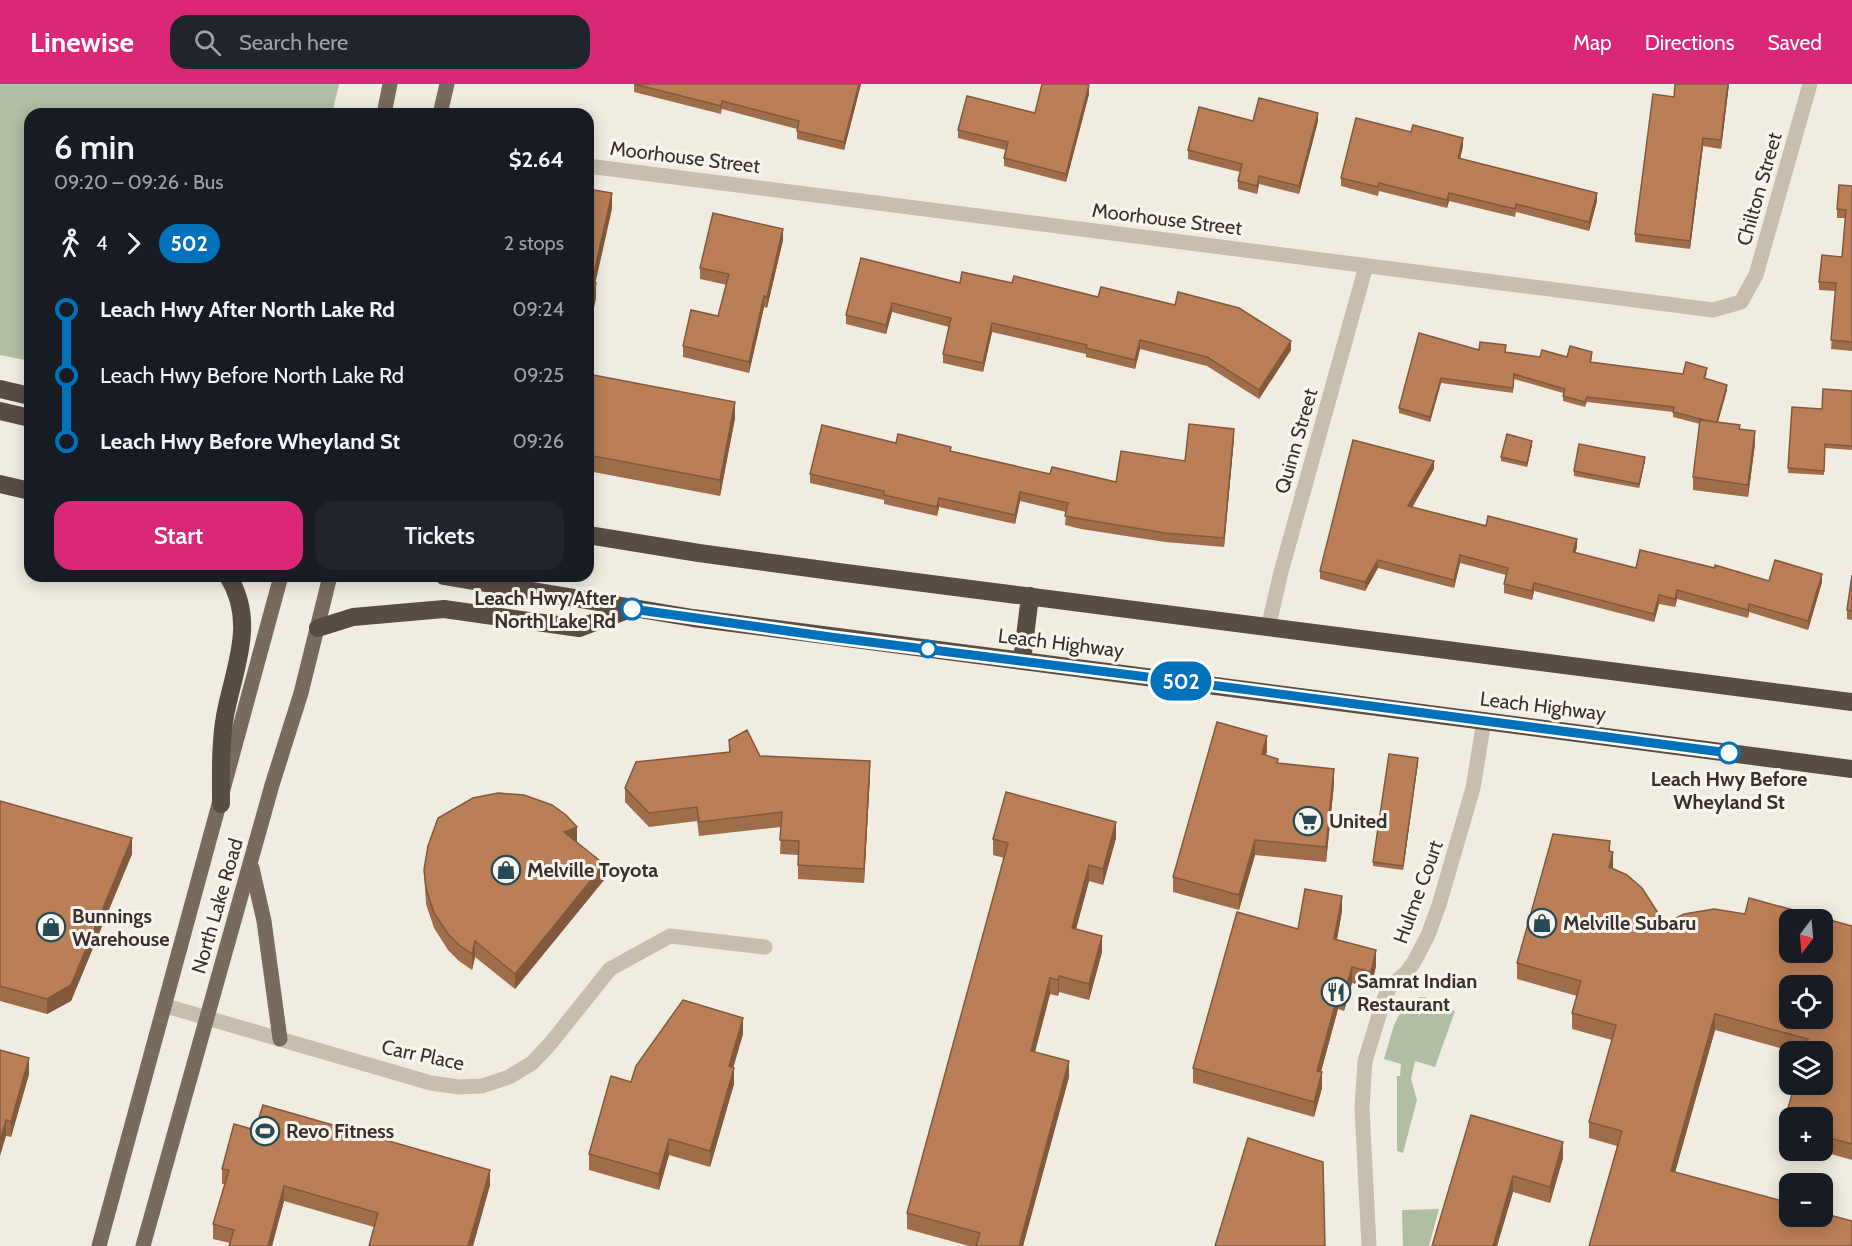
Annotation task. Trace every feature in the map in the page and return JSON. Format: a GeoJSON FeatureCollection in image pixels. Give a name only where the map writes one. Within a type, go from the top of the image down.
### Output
{"type":"FeatureCollection","features":[{"type":"Feature","properties":{"kind":"highway"},"geometry":{"type":"LineString","coordinates":[[0,389],[24,395]]}},
{"type":"Feature","properties":{"kind":"highway"},"geometry":{"type":"LineString","coordinates":[[0,411],[24,417]]}},
{"type":"Feature","properties":{"kind":"highway"},"geometry":{"type":"LineString","coordinates":[[0,484],[24,490]]}},
{"type":"Feature","properties":{"kind":"highway"},"geometry":{"type":"LineString","coordinates":[[594,536],[699,553],[1852,702]]}},
{"type":"Feature","properties":{"kind":"highway"},"geometry":{"type":"LineString","coordinates":[[221,804],[225,717],[243,641],[243,620],[238,596],[231,582]]}},
{"type":"Feature","properties":{"kind":"highway","name":"Leach Highway"},"geometry":{"type":"LineString","coordinates":[[478,582],[632,609],[796,632],[1852,769]]}},
{"type":"Feature","properties":{"kind":"highway"},"geometry":{"type":"LineString","coordinates":[[1022,661],[1030,596]]}},
{"type":"Feature","properties":{"kind":"highway"},"geometry":{"type":"LineString","coordinates":[[318,628],[353,617],[444,609],[579,628],[632,609]]}},
{"type":"Feature","properties":{"kind":"main road"},"geometry":{"type":"LineString","coordinates":[[385,108],[390,84]]}},
{"type":"Feature","properties":{"kind":"main road"},"geometry":{"type":"LineString","coordinates":[[441,108],[447,84]]}},
{"type":"Feature","properties":{"kind":"main road","name":"North Lake Road"},"geometry":{"type":"LineString","coordinates":[[99,1246],[221,804],[279,582]]}},
{"type":"Feature","properties":{"kind":"main road","name":"North Lake Road"},"geometry":{"type":"LineString","coordinates":[[143,1246],[318,628],[329,582]]}},
{"type":"Feature","properties":{"kind":"main road"},"geometry":{"type":"LineString","coordinates":[[251,865],[264,921],[280,1040]]}},
{"type":"Feature","properties":{"kind":"street","name":"Chilton Street"},"geometry":{"type":"LineString","coordinates":[[1741,302],[1756,274],[1810,84]]}},
{"type":"Feature","properties":{"kind":"street","name":"Moorhouse Street"},"geometry":{"type":"LineString","coordinates":[[594,167],[1713,310],[1741,302]]}},
{"type":"Feature","properties":{"kind":"street","name":"Quinn Street"},"geometry":{"type":"LineString","coordinates":[[1268,628],[1281,572],[1366,266]]}},
{"type":"Feature","properties":{"kind":"street","name":"Hulme Court"},"geometry":{"type":"LineString","coordinates":[[1369,1246],[1362,1108],[1365,1061],[1384,999],[1391,985],[1406,973],[1414,962],[1439,905],[1473,788],[1484,721]]}},
{"type":"Feature","properties":{"kind":"street","name":"Carr Place"},"geometry":{"type":"LineString","coordinates":[[166,1006],[431,1083],[459,1088],[482,1086],[509,1077],[532,1063],[610,969],[670,936],[765,947]]}},
{"type":"Feature","properties":{"kind":"green space"},"geometry":{"type":"Polygon","coordinates":[[[0,84],[339,84],[333,108],[24,108],[24,360],[0,355],[0,84]]]}},
{"type":"Feature","properties":{"kind":"green space"},"geometry":{"type":"Polygon","coordinates":[[[1420,997],[1447,1005],[1447,1008],[1455,1011],[1435,1067],[1415,1061],[1411,1079],[1417,1100],[1403,1153],[1397,1151],[1397,1076],[1400,1076],[1401,1064],[1384,1059],[1394,1025],[1404,1005],[1407,1007],[1420,997]]]}},
{"type":"Feature","properties":{"kind":"green space"},"geometry":{"type":"Polygon","coordinates":[[[1439,1209],[1429,1246],[1403,1246],[1402,1210],[1439,1209]]]}},
{"type":"Feature","properties":{"kind":"building"},"geometry":{"type":"Polygon","coordinates":[[[634,84],[859,84],[844,142],[797,131],[799,121],[722,101],[721,106],[634,84]]]}},
{"type":"Feature","properties":{"kind":"building"},"geometry":{"type":"Polygon","coordinates":[[[1042,84],[1089,85],[1066,174],[1004,158],[1008,142],[958,130],[967,96],[1035,113],[1042,84]]]}},
{"type":"Feature","properties":{"kind":"building"},"geometry":{"type":"Polygon","coordinates":[[[1675,84],[1728,84],[1721,140],[1703,138],[1690,241],[1635,234],[1653,94],[1674,97],[1675,84]]]}},
{"type":"Feature","properties":{"kind":"building"},"geometry":{"type":"Polygon","coordinates":[[[1259,98],[1318,113],[1299,186],[1259,176],[1257,186],[1238,181],[1242,164],[1188,150],[1199,107],[1253,121],[1259,98]]]}},
{"type":"Feature","properties":{"kind":"building"},"geometry":{"type":"Polygon","coordinates":[[[1356,118],[1411,132],[1413,125],[1463,138],[1458,158],[1597,193],[1589,222],[1516,204],[1515,209],[1449,193],[1447,200],[1379,183],[1378,187],[1341,178],[1356,118]]]}},
{"type":"Feature","properties":{"kind":"building"},"geometry":{"type":"Polygon","coordinates":[[[1839,185],[1852,186],[1852,342],[1831,340],[1836,283],[1819,282],[1822,255],[1842,257],[1846,210],[1837,209],[1839,185]]]}},
{"type":"Feature","properties":{"kind":"building"},"geometry":{"type":"Polygon","coordinates":[[[594,190],[612,193],[594,273],[594,190]]]}},
{"type":"Feature","properties":{"kind":"building"},"geometry":{"type":"Polygon","coordinates":[[[713,213],[783,229],[767,297],[764,296],[749,362],[683,346],[691,310],[718,316],[729,274],[700,268],[713,213]]]}},
{"type":"Feature","properties":{"kind":"building"},"geometry":{"type":"Polygon","coordinates":[[[861,258],[960,283],[962,272],[1012,283],[1014,276],[1098,297],[1101,287],[1175,305],[1178,292],[1239,308],[1291,341],[1259,390],[1207,357],[1140,340],[1135,360],[1086,348],[1087,345],[992,323],[983,363],[943,354],[951,318],[892,303],[886,325],[846,315],[861,258]]]}},
{"type":"Feature","properties":{"kind":"building"},"geometry":{"type":"Polygon","coordinates":[[[1419,333],[1479,350],[1480,342],[1506,345],[1505,352],[1540,357],[1542,350],[1567,357],[1570,346],[1592,352],[1590,362],[1683,374],[1686,362],[1707,368],[1704,378],[1727,385],[1717,422],[1673,412],[1674,407],[1587,397],[1585,402],[1563,396],[1565,389],[1514,374],[1513,388],[1441,378],[1430,417],[1399,408],[1419,333]]]}},
{"type":"Feature","properties":{"kind":"building"},"geometry":{"type":"Polygon","coordinates":[[[594,375],[735,402],[720,480],[594,456],[594,375]]]}},
{"type":"Feature","properties":{"kind":"building"},"geometry":{"type":"Polygon","coordinates":[[[1823,389],[1852,391],[1852,446],[1825,444],[1824,471],[1788,468],[1792,407],[1822,409],[1823,389]]]}},
{"type":"Feature","properties":{"kind":"building"},"geometry":{"type":"Polygon","coordinates":[[[1700,420],[1740,425],[1739,429],[1755,431],[1748,485],[1693,477],[1700,420]]]}},
{"type":"Feature","properties":{"kind":"building"},"geometry":{"type":"Polygon","coordinates":[[[1189,424],[1234,429],[1224,538],[1165,533],[1065,516],[1068,503],[1020,492],[1015,515],[939,498],[937,507],[884,495],[884,491],[810,474],[822,425],[896,443],[898,434],[951,447],[950,451],[1050,474],[1052,467],[1116,482],[1121,451],[1185,461],[1189,424]]]}},
{"type":"Feature","properties":{"kind":"building"},"geometry":{"type":"Polygon","coordinates":[[[1507,434],[1532,441],[1527,463],[1501,457],[1507,434]]]}},
{"type":"Feature","properties":{"kind":"building"},"geometry":{"type":"Polygon","coordinates":[[[1353,440],[1434,461],[1408,506],[1486,526],[1488,516],[1577,539],[1573,552],[1636,568],[1640,550],[1715,568],[1715,565],[1769,581],[1775,560],[1822,574],[1808,621],[1749,604],[1748,610],[1677,590],[1675,599],[1659,595],[1654,614],[1534,583],[1532,591],[1504,584],[1508,568],[1460,555],[1454,580],[1378,560],[1365,582],[1320,571],[1353,440]]]}},
{"type":"Feature","properties":{"kind":"building"},"geometry":{"type":"Polygon","coordinates":[[[1579,444],[1645,457],[1639,484],[1574,471],[1579,444]]]}},
{"type":"Feature","properties":{"kind":"building"},"geometry":{"type":"Polygon","coordinates":[[[1852,575],[1852,611],[1847,610],[1852,575]]]}},
{"type":"Feature","properties":{"kind":"building"},"geometry":{"type":"Polygon","coordinates":[[[1217,722],[1267,736],[1262,754],[1278,759],[1277,763],[1334,769],[1326,847],[1255,840],[1239,895],[1173,877],[1217,722]]]}},
{"type":"Feature","properties":{"kind":"building"},"geometry":{"type":"Polygon","coordinates":[[[747,730],[760,756],[870,761],[864,869],[798,865],[799,841],[780,840],[782,812],[699,822],[697,807],[649,813],[625,788],[636,762],[730,752],[729,740],[747,730]]]}},
{"type":"Feature","properties":{"kind":"building"},"geometry":{"type":"Polygon","coordinates":[[[1389,754],[1418,758],[1403,866],[1373,862],[1389,754]]]}},
{"type":"Feature","properties":{"kind":"building"},"geometry":{"type":"Polygon","coordinates":[[[1006,792],[1116,822],[1103,869],[1089,865],[1072,928],[1102,936],[1089,984],[1059,976],[1058,980],[1050,978],[1031,1051],[1069,1061],[1019,1246],[976,1246],[980,1233],[907,1213],[1008,843],[993,839],[1006,792]]]}},
{"type":"Feature","properties":{"kind":"building"},"geometry":{"type":"Polygon","coordinates":[[[498,793],[524,795],[552,805],[577,827],[564,832],[604,864],[515,974],[475,941],[472,954],[448,934],[434,913],[426,888],[424,870],[428,846],[438,818],[473,798],[498,793]]]}},
{"type":"Feature","properties":{"kind":"building","name":"Bunnings Warehouse"},"geometry":{"type":"Polygon","coordinates":[[[0,801],[132,838],[71,985],[47,999],[0,986],[0,801]]]}},
{"type":"Feature","properties":{"kind":"building"},"geometry":{"type":"Polygon","coordinates":[[[1553,834],[1610,841],[1609,851],[1613,852],[1609,867],[1627,875],[1642,888],[1665,924],[1684,914],[1714,909],[1745,914],[1749,898],[1789,909],[1779,909],[1779,963],[1833,963],[1833,921],[1852,926],[1852,1144],[1833,1139],[1833,1107],[1788,1107],[1792,1095],[1833,1095],[1833,1041],[1807,1041],[1808,1039],[1715,1014],[1671,1171],[1779,1200],[1779,1227],[1833,1227],[1833,1216],[1852,1221],[1852,1246],[1589,1246],[1622,1131],[1589,1122],[1616,1025],[1572,1013],[1581,981],[1517,963],[1553,834]]]}},
{"type":"Feature","properties":{"kind":"building"},"geometry":{"type":"Polygon","coordinates":[[[1305,889],[1342,896],[1334,939],[1376,950],[1371,972],[1352,967],[1344,995],[1338,994],[1317,1071],[1322,1072],[1314,1102],[1193,1068],[1237,912],[1298,929],[1305,889]]]}},
{"type":"Feature","properties":{"kind":"building"},"geometry":{"type":"Polygon","coordinates":[[[683,1000],[743,1018],[729,1066],[734,1068],[710,1151],[669,1139],[659,1174],[589,1154],[611,1076],[631,1082],[636,1066],[683,1000]]]}},
{"type":"Feature","properties":{"kind":"building"},"geometry":{"type":"Polygon","coordinates":[[[0,1050],[29,1058],[11,1122],[6,1120],[0,1141],[0,1050]]]}},
{"type":"Feature","properties":{"kind":"building"},"geometry":{"type":"Polygon","coordinates":[[[263,1105],[490,1170],[468,1246],[369,1246],[378,1213],[284,1186],[268,1246],[229,1246],[234,1230],[213,1224],[229,1170],[222,1169],[234,1124],[255,1130],[263,1105]]]}},
{"type":"Feature","properties":{"kind":"building"},"geometry":{"type":"Polygon","coordinates":[[[1471,1115],[1563,1142],[1550,1187],[1513,1176],[1493,1246],[1432,1246],[1471,1115]]]}},
{"type":"Feature","properties":{"kind":"building"},"geometry":{"type":"Polygon","coordinates":[[[1248,1138],[1323,1162],[1325,1246],[1215,1246],[1248,1138]]]}},
{"type":"Feature","properties":{"kind":"bus line","name":"502"},"geometry":{"type":"LineString","coordinates":[[632,609],[830,637],[1729,753]]}},
{"type":"Feature","properties":{"kind":"place","name":"Leach Hwy After North Lake Rd"},"geometry":{"type":"Point","coordinates":[632,609]}},
{"type":"Feature","properties":{"kind":"place","name":"Leach Hwy Before Wheyland St"},"geometry":{"type":"Point","coordinates":[1729,753]}},
{"type":"Feature","properties":{"kind":"place","name":"United"},"geometry":{"type":"Point","coordinates":[1308,821]}},
{"type":"Feature","properties":{"kind":"place","name":"Melville Toyota"},"geometry":{"type":"Point","coordinates":[506,870]}},
{"type":"Feature","properties":{"kind":"place","name":"Melville Subaru"},"geometry":{"type":"Point","coordinates":[1542,923]}},
{"type":"Feature","properties":{"kind":"place","name":"Bunnings Warehouse"},"geometry":{"type":"Point","coordinates":[51,927]}},
{"type":"Feature","properties":{"kind":"place","name":"Samrat Indian Restaurant"},"geometry":{"type":"Point","coordinates":[1336,992]}},
{"type":"Feature","properties":{"kind":"place","name":"Revo Fitness"},"geometry":{"type":"Point","coordinates":[265,1131]}}]}
